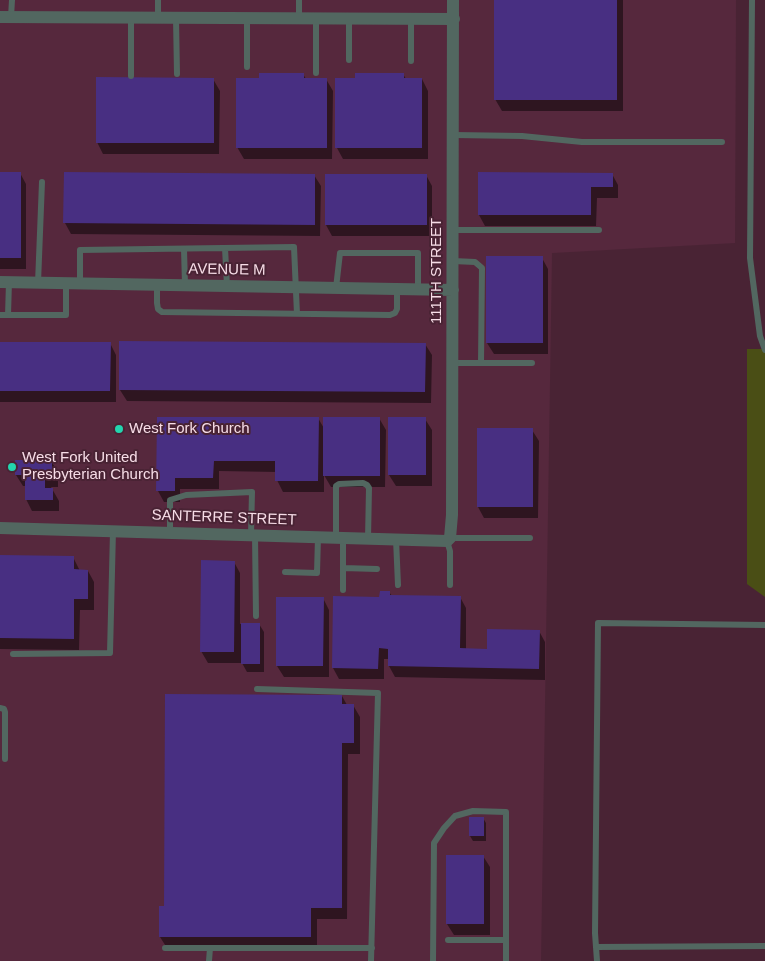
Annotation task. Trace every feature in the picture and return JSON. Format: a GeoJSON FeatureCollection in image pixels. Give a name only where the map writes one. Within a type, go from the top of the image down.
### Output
{"type":"FeatureCollection","features":[{"type":"Feature","properties":{"kind":"street","name":"111TH STREET"},"geometry":{"type":"LineString","coordinates":[[449,540],[452,515],[453,0]]}},
{"type":"Feature","properties":{"kind":"street"},"geometry":{"type":"LineString","coordinates":[[6,17],[454,19]]}},
{"type":"Feature","properties":{"kind":"street","name":"AVENUE M"},"geometry":{"type":"LineString","coordinates":[[4,282],[453,290]]}},
{"type":"Feature","properties":{"kind":"street","name":"SANTERRE STREET"},"geometry":{"type":"LineString","coordinates":[[0,528],[449,540]]}},
{"type":"Feature","properties":{"kind":"lane"},"geometry":{"type":"LineString","coordinates":[[6,17],[12,0]]}},
{"type":"Feature","properties":{"kind":"lane"},"geometry":{"type":"LineString","coordinates":[[158,0],[158,18]]}},
{"type":"Feature","properties":{"kind":"lane"},"geometry":{"type":"LineString","coordinates":[[299,0],[299,19]]}},
{"type":"Feature","properties":{"kind":"lane"},"geometry":{"type":"LineString","coordinates":[[752,0],[750,258],[760,336],[765,350]]}},
{"type":"Feature","properties":{"kind":"lane"},"geometry":{"type":"LineString","coordinates":[[130,18],[131,76]]}},
{"type":"Feature","properties":{"kind":"lane"},"geometry":{"type":"LineString","coordinates":[[176,18],[177,74]]}},
{"type":"Feature","properties":{"kind":"lane"},"geometry":{"type":"LineString","coordinates":[[247,18],[247,66]]}},
{"type":"Feature","properties":{"kind":"lane"},"geometry":{"type":"LineString","coordinates":[[316,19],[316,73]]}},
{"type":"Feature","properties":{"kind":"lane"},"geometry":{"type":"LineString","coordinates":[[349,19],[349,60]]}},
{"type":"Feature","properties":{"kind":"lane"},"geometry":{"type":"LineString","coordinates":[[411,19],[411,61]]}},
{"type":"Feature","properties":{"kind":"lane"},"geometry":{"type":"LineString","coordinates":[[454,135],[522,136],[582,142],[722,142]]}},
{"type":"Feature","properties":{"kind":"lane"},"geometry":{"type":"LineString","coordinates":[[38,283],[42,182]]}},
{"type":"Feature","properties":{"kind":"lane"},"geometry":{"type":"LineString","coordinates":[[453,230],[599,230]]}},
{"type":"Feature","properties":{"kind":"lane"},"geometry":{"type":"LineString","coordinates":[[80,283],[80,250],[294,247],[297,314]]}},
{"type":"Feature","properties":{"kind":"lane"},"geometry":{"type":"LineString","coordinates":[[225,248],[227,286]]}},
{"type":"Feature","properties":{"kind":"lane"},"geometry":{"type":"LineString","coordinates":[[184,249],[185,285]]}},
{"type":"Feature","properties":{"kind":"lane"},"geometry":{"type":"LineString","coordinates":[[336,288],[340,252],[418,253],[418,289]]}},
{"type":"Feature","properties":{"kind":"lane"},"geometry":{"type":"LineString","coordinates":[[453,262],[474,262],[482,268],[480,363]]}},
{"type":"Feature","properties":{"kind":"lane"},"geometry":{"type":"LineString","coordinates":[[4,282],[8,315]]}},
{"type":"Feature","properties":{"kind":"lane"},"geometry":{"type":"LineString","coordinates":[[0,315],[66,315],[66,283]]}},
{"type":"Feature","properties":{"kind":"lane"},"geometry":{"type":"LineString","coordinates":[[157,285],[158,309],[162,312],[390,315],[397,309],[397,289]]}},
{"type":"Feature","properties":{"kind":"lane"},"geometry":{"type":"LineString","coordinates":[[452,363],[532,363]]}},
{"type":"Feature","properties":{"kind":"lane"},"geometry":{"type":"LineString","coordinates":[[343,590],[336,486],[339,484],[363,482],[369,488],[368,539]]}},
{"type":"Feature","properties":{"kind":"lane"},"geometry":{"type":"LineString","coordinates":[[170,533],[170,500],[186,495],[252,492],[256,616]]}},
{"type":"Feature","properties":{"kind":"lane"},"geometry":{"type":"LineString","coordinates":[[13,654],[110,654],[113,531]]}},
{"type":"Feature","properties":{"kind":"lane"},"geometry":{"type":"LineString","coordinates":[[285,572],[317,573],[318,537]]}},
{"type":"Feature","properties":{"kind":"lane"},"geometry":{"type":"LineString","coordinates":[[450,585],[449,540],[530,538]]}},
{"type":"Feature","properties":{"kind":"lane"},"geometry":{"type":"LineString","coordinates":[[396,540],[398,585]]}},
{"type":"Feature","properties":{"kind":"lane"},"geometry":{"type":"LineString","coordinates":[[343,568],[377,569]]}},
{"type":"Feature","properties":{"kind":"lane"},"geometry":{"type":"LineString","coordinates":[[596,961],[598,623],[765,625]]}},
{"type":"Feature","properties":{"kind":"lane"},"geometry":{"type":"LineString","coordinates":[[257,690],[378,692],[371,961]]}},
{"type":"Feature","properties":{"kind":"lane"},"geometry":{"type":"LineString","coordinates":[[0,708],[4,709],[5,712],[5,759]]}},
{"type":"Feature","properties":{"kind":"lane"},"geometry":{"type":"LineString","coordinates":[[433,961],[434,843],[455,816],[472,811],[506,812],[506,961]]}},
{"type":"Feature","properties":{"kind":"lane"},"geometry":{"type":"LineString","coordinates":[[448,940],[506,940]]}},
{"type":"Feature","properties":{"kind":"lane"},"geometry":{"type":"LineString","coordinates":[[596,947],[765,946]]}},
{"type":"Feature","properties":{"kind":"lane"},"geometry":{"type":"LineString","coordinates":[[165,948],[372,948]]}},
{"type":"Feature","properties":{"kind":"lane"},"geometry":{"type":"LineString","coordinates":[[209,961],[210,948]]}},
{"type":"Feature","properties":{"kind":"shaded area"},"geometry":{"type":"Polygon","coordinates":[[[0,0],[736,0],[735,243],[552,253],[541,961],[0,961],[0,0]]]}},
{"type":"Feature","properties":{"kind":"green space"},"geometry":{"type":"Polygon","coordinates":[[[747,349],[765,349],[765,597],[747,584],[747,349]]]}},
{"type":"Feature","properties":{"kind":"building"},"geometry":{"type":"Polygon","coordinates":[[[494,0],[617,0],[617,100],[494,100],[494,0]]]}},
{"type":"Feature","properties":{"kind":"building"},"geometry":{"type":"Polygon","coordinates":[[[259,73],[304,73],[304,78],[327,78],[327,148],[236,148],[236,78],[259,78],[259,73]]]}},
{"type":"Feature","properties":{"kind":"building"},"geometry":{"type":"Polygon","coordinates":[[[355,73],[404,73],[404,78],[422,78],[422,148],[335,148],[335,78],[355,78],[355,73]]]}},
{"type":"Feature","properties":{"kind":"building"},"geometry":{"type":"Polygon","coordinates":[[[96,77],[214,78],[214,143],[96,143],[96,77]]]}},
{"type":"Feature","properties":{"kind":"building"},"geometry":{"type":"Polygon","coordinates":[[[0,172],[21,172],[21,258],[0,258],[0,172]]]}},
{"type":"Feature","properties":{"kind":"building"},"geometry":{"type":"Polygon","coordinates":[[[64,172],[315,174],[315,225],[63,223],[64,172]]]}},
{"type":"Feature","properties":{"kind":"building"},"geometry":{"type":"Polygon","coordinates":[[[478,172],[613,173],[613,187],[591,187],[591,215],[478,215],[478,172]]]}},
{"type":"Feature","properties":{"kind":"building"},"geometry":{"type":"Polygon","coordinates":[[[325,174],[427,174],[427,225],[325,225],[325,174]]]}},
{"type":"Feature","properties":{"kind":"building"},"geometry":{"type":"Polygon","coordinates":[[[486,256],[543,256],[543,343],[486,343],[486,256]]]}},
{"type":"Feature","properties":{"kind":"building"},"geometry":{"type":"Polygon","coordinates":[[[119,341],[426,343],[425,392],[119,390],[119,341]]]}},
{"type":"Feature","properties":{"kind":"building"},"geometry":{"type":"Polygon","coordinates":[[[0,342],[111,342],[110,391],[0,391],[0,342]]]}},
{"type":"Feature","properties":{"kind":"building"},"geometry":{"type":"Polygon","coordinates":[[[157,417],[319,417],[318,481],[275,481],[275,461],[214,461],[213,478],[175,478],[175,491],[156,491],[157,417]]]}},
{"type":"Feature","properties":{"kind":"building"},"geometry":{"type":"Polygon","coordinates":[[[323,417],[380,417],[380,476],[323,476],[323,417]]]}},
{"type":"Feature","properties":{"kind":"building"},"geometry":{"type":"Polygon","coordinates":[[[388,417],[426,417],[426,475],[388,475],[388,417]]]}},
{"type":"Feature","properties":{"kind":"building"},"geometry":{"type":"Polygon","coordinates":[[[477,428],[533,428],[533,507],[477,507],[477,428]]]}},
{"type":"Feature","properties":{"kind":"building"},"geometry":{"type":"Polygon","coordinates":[[[15,460],[52,460],[52,476],[45,476],[45,488],[53,488],[53,500],[25,500],[25,475],[15,475],[15,460]]]}},
{"type":"Feature","properties":{"kind":"building"},"geometry":{"type":"Polygon","coordinates":[[[0,555],[74,556],[74,569],[88,570],[88,599],[74,599],[74,639],[0,638],[0,555]]]}},
{"type":"Feature","properties":{"kind":"building"},"geometry":{"type":"Polygon","coordinates":[[[201,560],[235,561],[234,652],[200,652],[201,560]]]}},
{"type":"Feature","properties":{"kind":"building"},"geometry":{"type":"Polygon","coordinates":[[[380,591],[390,591],[390,595],[461,596],[460,648],[487,649],[487,629],[540,630],[539,669],[388,666],[388,649],[379,648],[378,669],[332,668],[333,596],[379,597],[380,591]]]}},
{"type":"Feature","properties":{"kind":"building"},"geometry":{"type":"Polygon","coordinates":[[[276,597],[324,597],[323,666],[276,666],[276,597]]]}},
{"type":"Feature","properties":{"kind":"building"},"geometry":{"type":"Polygon","coordinates":[[[241,623],[260,623],[260,664],[241,664],[241,623]]]}},
{"type":"Feature","properties":{"kind":"building"},"geometry":{"type":"Polygon","coordinates":[[[165,694],[342,695],[342,704],[354,704],[354,743],[342,743],[342,908],[311,908],[311,937],[159,937],[159,906],[164,906],[165,694]]]}},
{"type":"Feature","properties":{"kind":"building"},"geometry":{"type":"Polygon","coordinates":[[[469,817],[484,817],[484,836],[469,836],[469,817]]]}},
{"type":"Feature","properties":{"kind":"building"},"geometry":{"type":"Polygon","coordinates":[[[446,855],[484,855],[484,924],[446,924],[446,855]]]}},
{"type":"Feature","properties":{"kind":"place","name":"West Fork Church"},"geometry":{"type":"Point","coordinates":[119,429]}},
{"type":"Feature","properties":{"kind":"place","name":"West Fork United Presbyterian Church"},"geometry":{"type":"Point","coordinates":[12,467]}}]}
